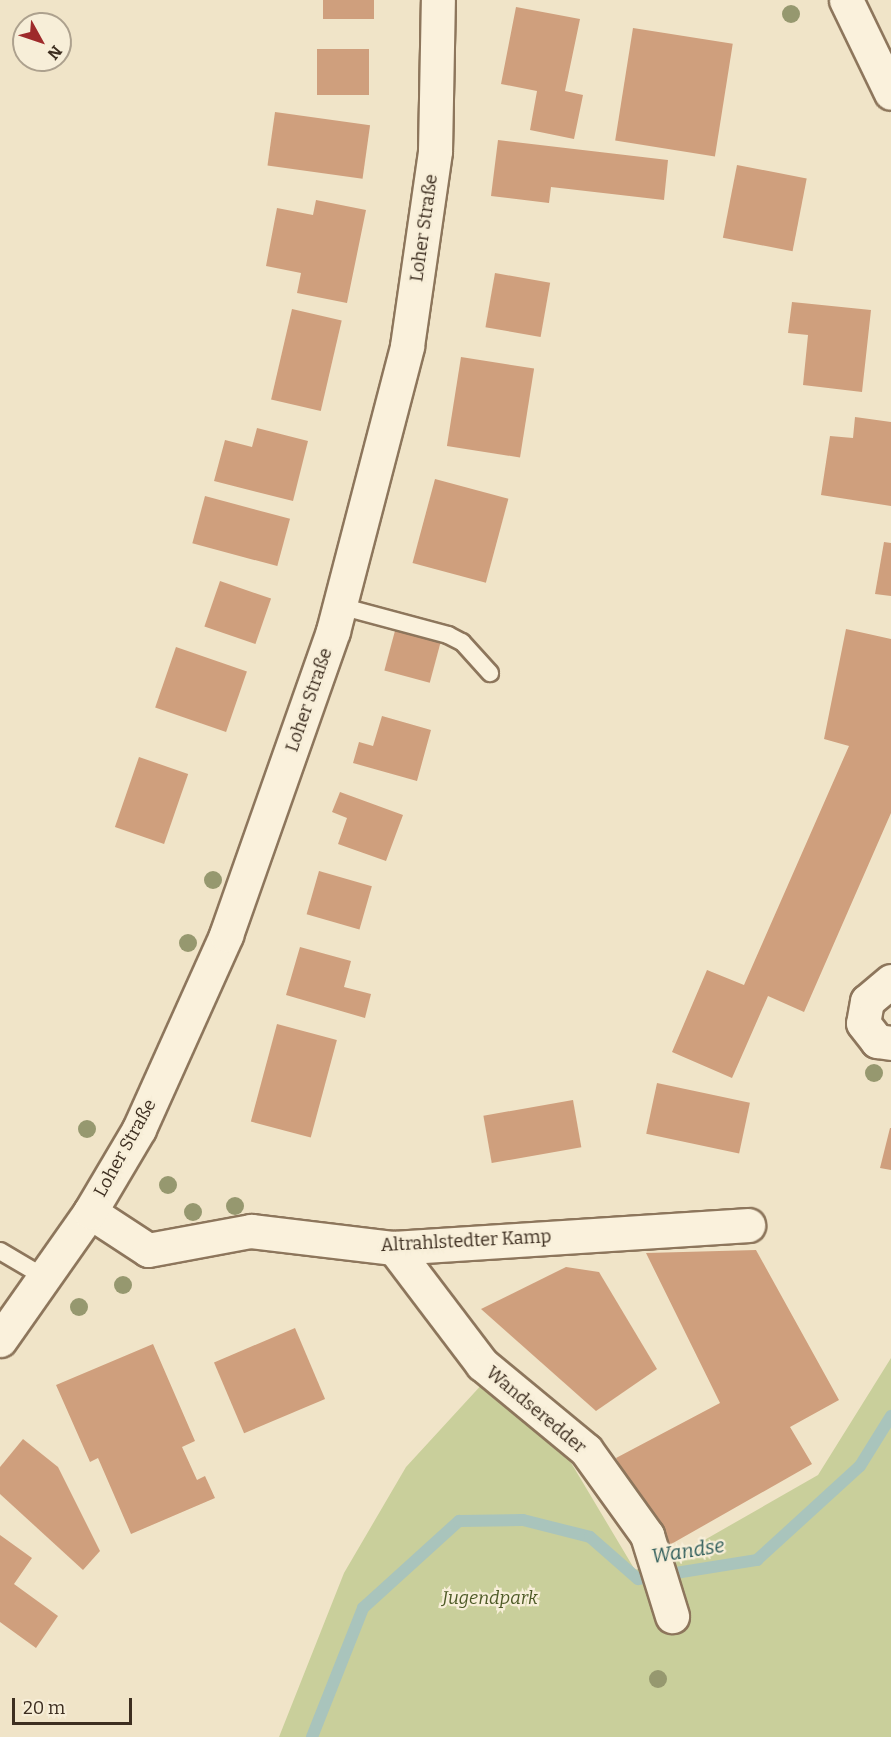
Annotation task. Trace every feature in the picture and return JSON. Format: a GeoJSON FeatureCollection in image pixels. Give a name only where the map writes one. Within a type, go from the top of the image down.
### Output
{"type":"FeatureCollection","features":[{"type":"Feature","properties":{"kind":"street","name":"Loher Straße"},"geometry":{"type":"LineString","coordinates":[[0,1340],[90,1212],[139,1129],[226,935],[340,606],[407,346],[435,151],[438,0]]}},
{"type":"Feature","properties":{"kind":"street"},"geometry":{"type":"LineString","coordinates":[[846,0],[891,93]]}},
{"type":"Feature","properties":{"kind":"street"},"geometry":{"type":"LineString","coordinates":[[891,981],[867,1001],[863,1023],[877,1041],[891,1042]]}},
{"type":"Feature","properties":{"kind":"street","name":"Altrahlstedter Kamp"},"geometry":{"type":"LineString","coordinates":[[90,1212],[148,1250],[251,1231],[394,1248],[748,1225]]}},
{"type":"Feature","properties":{"kind":"street","name":"Wandseredder"},"geometry":{"type":"LineString","coordinates":[[394,1248],[482,1364],[586,1450],[647,1535],[672,1616]]}},
{"type":"Feature","properties":{"kind":"lane"},"geometry":{"type":"LineString","coordinates":[[340,606],[448,635],[462,642],[490,673]]}},
{"type":"Feature","properties":{"kind":"lane"},"geometry":{"type":"LineString","coordinates":[[0,1251],[44,1276]]}},
{"type":"Feature","properties":{"kind":"green space","name":"Jugendpark"},"geometry":{"type":"Polygon","coordinates":[[[891,1358],[891,1737],[279,1737],[344,1573],[406,1467],[485,1381],[570,1461],[635,1570],[673,1558],[818,1475],[891,1358]]]}},
{"type":"Feature","properties":{"kind":"building"},"geometry":{"type":"Polygon","coordinates":[[[323,0],[374,0],[374,19],[323,19],[323,0]]]}},
{"type":"Feature","properties":{"kind":"building"},"geometry":{"type":"Polygon","coordinates":[[[516,7],[580,19],[565,91],[583,95],[574,139],[530,130],[537,91],[501,84],[516,7]]]}},
{"type":"Feature","properties":{"kind":"building"},"geometry":{"type":"Polygon","coordinates":[[[633,28],[733,44],[715,156],[615,141],[633,28]]]}},
{"type":"Feature","properties":{"kind":"building"},"geometry":{"type":"Polygon","coordinates":[[[317,49],[369,49],[369,95],[317,95],[317,49]]]}},
{"type":"Feature","properties":{"kind":"building"},"geometry":{"type":"Polygon","coordinates":[[[275,112],[370,125],[363,179],[267,165],[275,112]]]}},
{"type":"Feature","properties":{"kind":"building"},"geometry":{"type":"Polygon","coordinates":[[[498,140],[668,160],[664,200],[551,187],[549,203],[491,196],[498,140]]]}},
{"type":"Feature","properties":{"kind":"building"},"geometry":{"type":"Polygon","coordinates":[[[737,165],[807,179],[793,251],[723,238],[737,165]]]}},
{"type":"Feature","properties":{"kind":"building"},"geometry":{"type":"Polygon","coordinates":[[[316,200],[366,210],[347,303],[297,293],[301,273],[266,266],[277,208],[313,215],[316,200]]]}},
{"type":"Feature","properties":{"kind":"building"},"geometry":{"type":"Polygon","coordinates":[[[495,273],[550,283],[541,337],[485,327],[495,273]]]}},
{"type":"Feature","properties":{"kind":"building"},"geometry":{"type":"Polygon","coordinates":[[[792,302],[871,310],[862,392],[803,385],[808,335],[788,333],[792,302]]]}},
{"type":"Feature","properties":{"kind":"building"},"geometry":{"type":"Polygon","coordinates":[[[292,309],[342,320],[321,411],[271,400],[292,309]]]}},
{"type":"Feature","properties":{"kind":"building"},"geometry":{"type":"Polygon","coordinates":[[[461,357],[534,369],[520,457],[447,446],[461,357]]]}},
{"type":"Feature","properties":{"kind":"building"},"geometry":{"type":"Polygon","coordinates":[[[855,417],[891,422],[891,506],[821,495],[830,436],[853,438],[855,417]]]}},
{"type":"Feature","properties":{"kind":"building"},"geometry":{"type":"Polygon","coordinates":[[[257,428],[308,441],[293,501],[214,481],[225,440],[252,447],[257,428]]]}},
{"type":"Feature","properties":{"kind":"building"},"geometry":{"type":"Polygon","coordinates":[[[435,479],[508,499],[486,583],[412,563],[435,479]]]}},
{"type":"Feature","properties":{"kind":"building"},"geometry":{"type":"Polygon","coordinates":[[[205,496],[290,519],[277,566],[192,543],[205,496]]]}},
{"type":"Feature","properties":{"kind":"building"},"geometry":{"type":"Polygon","coordinates":[[[884,542],[891,543],[891,596],[875,594],[884,542]]]}},
{"type":"Feature","properties":{"kind":"building"},"geometry":{"type":"Polygon","coordinates":[[[220,581],[271,599],[255,644],[204,626],[220,581]]]}},
{"type":"Feature","properties":{"kind":"building"},"geometry":{"type":"Polygon","coordinates":[[[396,627],[441,639],[430,683],[384,670],[396,627]]]}},
{"type":"Feature","properties":{"kind":"building"},"geometry":{"type":"Polygon","coordinates":[[[846,629],[891,639],[891,813],[804,1012],[768,996],[732,1078],[672,1052],[707,970],[744,985],[849,746],[824,739],[846,629]]]}},
{"type":"Feature","properties":{"kind":"building"},"geometry":{"type":"Polygon","coordinates":[[[176,647],[247,671],[226,732],[155,708],[176,647]]]}},
{"type":"Feature","properties":{"kind":"building"},"geometry":{"type":"Polygon","coordinates":[[[382,716],[431,730],[417,781],[353,763],[359,742],[373,746],[382,716]]]}},
{"type":"Feature","properties":{"kind":"building"},"geometry":{"type":"Polygon","coordinates":[[[139,757],[188,774],[164,844],[115,827],[139,757]]]}},
{"type":"Feature","properties":{"kind":"building"},"geometry":{"type":"Polygon","coordinates":[[[340,792],[403,815],[386,861],[338,844],[347,818],[332,812],[340,792]]]}},
{"type":"Feature","properties":{"kind":"building"},"geometry":{"type":"Polygon","coordinates":[[[319,871],[372,886],[359,929],[307,914],[319,871]]]}},
{"type":"Feature","properties":{"kind":"building"},"geometry":{"type":"Polygon","coordinates":[[[300,947],[351,961],[344,987],[371,994],[365,1018],[286,995],[300,947]]]}},
{"type":"Feature","properties":{"kind":"building"},"geometry":{"type":"Polygon","coordinates":[[[277,1024],[337,1040],[311,1138],[251,1122],[277,1024]]]}},
{"type":"Feature","properties":{"kind":"building"},"geometry":{"type":"Polygon","coordinates":[[[657,1083],[750,1103],[739,1154],[646,1134],[657,1083]]]}},
{"type":"Feature","properties":{"kind":"building"},"geometry":{"type":"Polygon","coordinates":[[[573,1100],[581,1147],[492,1163],[483,1116],[573,1100]]]}},
{"type":"Feature","properties":{"kind":"building"},"geometry":{"type":"Polygon","coordinates":[[[891,1128],[891,1170],[880,1168],[891,1128]]]}},
{"type":"Feature","properties":{"kind":"building"},"geometry":{"type":"Polygon","coordinates":[[[756,1250],[839,1400],[790,1427],[812,1464],[666,1547],[616,1458],[720,1403],[646,1253],[756,1250]]]}},
{"type":"Feature","properties":{"kind":"building"},"geometry":{"type":"Polygon","coordinates":[[[566,1267],[599,1272],[657,1369],[596,1411],[481,1309],[566,1267]]]}},
{"type":"Feature","properties":{"kind":"building"},"geometry":{"type":"Polygon","coordinates":[[[295,1328],[325,1399],[244,1433],[214,1362],[295,1328]]]}},
{"type":"Feature","properties":{"kind":"building"},"geometry":{"type":"Polygon","coordinates":[[[153,1344],[195,1441],[182,1447],[197,1480],[205,1476],[215,1498],[131,1534],[98,1458],[90,1462],[56,1385],[153,1344]]]}},
{"type":"Feature","properties":{"kind":"building"},"geometry":{"type":"Polygon","coordinates":[[[23,1439],[58,1467],[100,1551],[83,1570],[0,1494],[0,1467],[23,1439]]]}},
{"type":"Feature","properties":{"kind":"building"},"geometry":{"type":"Polygon","coordinates":[[[0,1535],[32,1558],[14,1584],[58,1616],[36,1648],[0,1622],[0,1535]]]}},
{"type":"Feature","properties":{"kind":"waterway","name":"Wandse"},"geometry":{"type":"LineString","coordinates":[[312,1737],[363,1608],[459,1521],[523,1520],[590,1537],[638,1579],[757,1560],[860,1466],[891,1416]]}}]}
